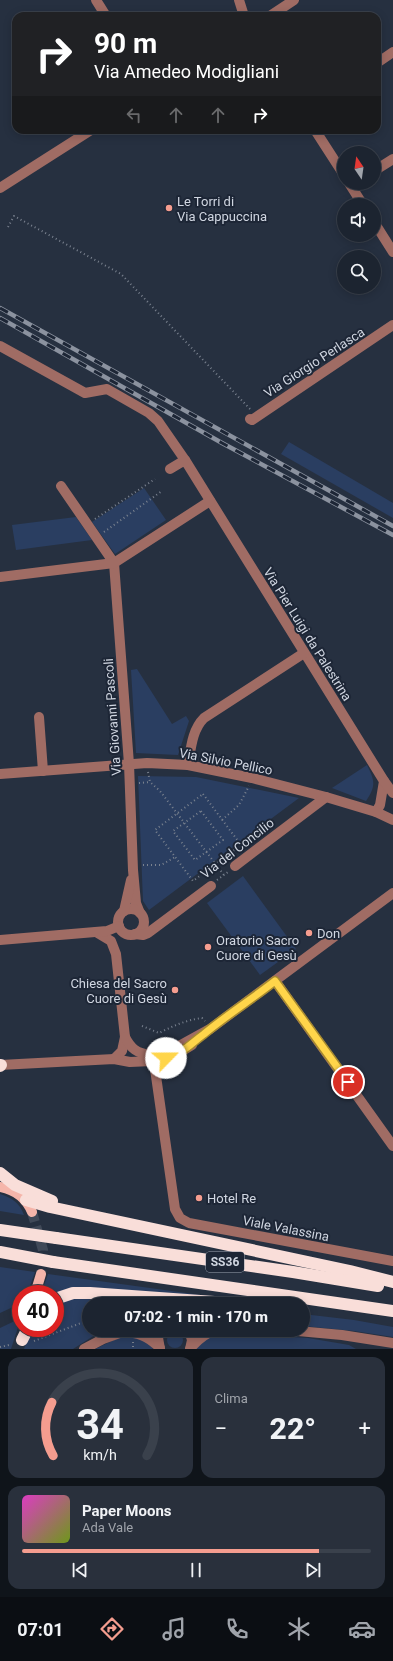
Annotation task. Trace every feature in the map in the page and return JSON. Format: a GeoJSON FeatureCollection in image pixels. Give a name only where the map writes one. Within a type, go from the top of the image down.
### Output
{"type":"FeatureCollection","features":[{"type":"Feature","properties":{"kind":"highway"},"geometry":{"type":"LineString","coordinates":[[0,1173],[15,1185],[81,1214]]}},
{"type":"Feature","properties":{"kind":"highway"},"geometry":{"type":"LineString","coordinates":[[26,1200],[81,1214],[350,1271],[393,1282]]}},
{"type":"Feature","properties":{"kind":"highway","name":"SS36"},"geometry":{"type":"LineString","coordinates":[[0,1230],[393,1288]]}},
{"type":"Feature","properties":{"kind":"highway","name":"SS36"},"geometry":{"type":"LineString","coordinates":[[0,1252],[54,1262],[392,1311]]}},
{"type":"Feature","properties":{"kind":"highway"},"geometry":{"type":"LineString","coordinates":[[64,1296],[73,1293],[90,1293],[145,1297]]}},
{"type":"Feature","properties":{"kind":"highway"},"geometry":{"type":"LineString","coordinates":[[310,1307],[392,1311]]}},
{"type":"Feature","properties":{"kind":"main road"},"geometry":{"type":"LineString","coordinates":[[1,1187],[21,1196],[26,1200],[32,1212]]}},
{"type":"Feature","properties":{"kind":"main road"},"geometry":{"type":"LineString","coordinates":[[38,1285],[41,1274]]}},
{"type":"Feature","properties":{"kind":"street"},"geometry":{"type":"LineString","coordinates":[[96,0],[104,12]]}},
{"type":"Feature","properties":{"kind":"street"},"geometry":{"type":"LineString","coordinates":[[240,0],[243,12]]}},
{"type":"Feature","properties":{"kind":"street"},"geometry":{"type":"LineString","coordinates":[[276,12],[294,0]]}},
{"type":"Feature","properties":{"kind":"street"},"geometry":{"type":"LineString","coordinates":[[381,60],[393,52]]}},
{"type":"Feature","properties":{"kind":"street"},"geometry":{"type":"LineString","coordinates":[[0,188],[85,134]]}},
{"type":"Feature","properties":{"kind":"street"},"geometry":{"type":"LineString","coordinates":[[318,134],[337,164]]}},
{"type":"Feature","properties":{"kind":"street"},"geometry":{"type":"LineString","coordinates":[[381,167],[393,159]]}},
{"type":"Feature","properties":{"kind":"street"},"geometry":{"type":"LineString","coordinates":[[381,233],[393,252]]}},
{"type":"Feature","properties":{"kind":"street","name":"Via Giorgio Perlasca"},"geometry":{"type":"LineString","coordinates":[[253,417],[393,326]]}},
{"type":"Feature","properties":{"kind":"street","name":"Via Pier Luigi da Palestrina"},"geometry":{"type":"LineString","coordinates":[[0,346],[85,393],[106,389],[149,413],[158,421],[185,460],[304,653],[393,793]]}},
{"type":"Feature","properties":{"kind":"street"},"geometry":{"type":"LineString","coordinates":[[170,469],[185,460]]}},
{"type":"Feature","properties":{"kind":"street"},"geometry":{"type":"LineString","coordinates":[[61,486],[114,563]]}},
{"type":"Feature","properties":{"kind":"street"},"geometry":{"type":"LineString","coordinates":[[0,577],[114,563],[210,501]]}},
{"type":"Feature","properties":{"kind":"street","name":"Via Giovanni Pascoli"},"geometry":{"type":"LineString","coordinates":[[114,563],[129,764],[133,868],[136,902],[142,917]]}},
{"type":"Feature","properties":{"kind":"street"},"geometry":{"type":"LineString","coordinates":[[188,765],[194,733],[198,724],[204,718],[304,653]]}},
{"type":"Feature","properties":{"kind":"street"},"geometry":{"type":"LineString","coordinates":[[39,717],[42,771]]}},
{"type":"Feature","properties":{"kind":"street","name":"Via Silvio Pellico"},"geometry":{"type":"LineString","coordinates":[[0,774],[147,763],[188,765],[252,778],[326,797],[376,812],[393,820]]}},
{"type":"Feature","properties":{"kind":"street"},"geometry":{"type":"LineString","coordinates":[[376,812],[380,805],[384,781]]}},
{"type":"Feature","properties":{"kind":"street","name":"Via del Concilio"},"geometry":{"type":"LineString","coordinates":[[235,866],[326,797]]}},
{"type":"Feature","properties":{"kind":"street","name":"Via Giovanni Pascoli"},"geometry":{"type":"LineString","coordinates":[[124,911],[133,868]]}},
{"type":"Feature","properties":{"kind":"street","name":"Via del Concilio"},"geometry":{"type":"LineString","coordinates":[[131,934],[143,935],[148,933],[211,886]]}},
{"type":"Feature","properties":{"kind":"street"},"geometry":{"type":"LineString","coordinates":[[125,1037],[129,1045],[135,1051],[152,1059],[158,1064],[181,1045],[207,1032],[393,893]]}},
{"type":"Feature","properties":{"kind":"street"},"geometry":{"type":"LineString","coordinates":[[131,934],[120,929],[119,926],[119,917],[124,911],[132,909],[142,917],[165,920]]}},
{"type":"Feature","properties":{"kind":"street"},"geometry":{"type":"LineString","coordinates":[[116,954],[118,945],[131,934],[142,928],[142,917]]}},
{"type":"Feature","properties":{"kind":"street"},"geometry":{"type":"LineString","coordinates":[[0,940],[108,932],[119,926]]}},
{"type":"Feature","properties":{"kind":"street"},"geometry":{"type":"LineString","coordinates":[[96,932],[110,941],[116,954],[125,1037],[122,1051],[114,1059]]}},
{"type":"Feature","properties":{"kind":"street"},"geometry":{"type":"LineString","coordinates":[[275,981],[393,1146]]}},
{"type":"Feature","properties":{"kind":"street"},"geometry":{"type":"LineString","coordinates":[[155,1048],[160,1048],[165,1057],[156,1088],[152,1059],[155,1048]]}},
{"type":"Feature","properties":{"kind":"street"},"geometry":{"type":"LineString","coordinates":[[0,1065],[114,1059],[130,1062],[152,1059]]}},
{"type":"Feature","properties":{"kind":"street","name":"Viale Valassina"},"geometry":{"type":"LineString","coordinates":[[156,1088],[175,1209],[180,1218],[189,1223],[393,1261]]}},
{"type":"Feature","properties":{"kind":"street"},"geometry":{"type":"LineString","coordinates":[[310,1332],[342,1335],[393,1343]]}},
{"type":"Feature","properties":{"kind":"street"},"geometry":{"type":"LineString","coordinates":[[84,1349],[110,1337]]}},
{"type":"Feature","properties":{"kind":"street"},"geometry":{"type":"LineString","coordinates":[[146,1337],[152,1340],[160,1349]]}},
{"type":"Feature","properties":{"kind":"street"},"geometry":{"type":"LineString","coordinates":[[158,1337],[160,1349]]}},
{"type":"Feature","properties":{"kind":"street"},"geometry":{"type":"LineString","coordinates":[[190,1349],[191,1337]]}},
{"type":"Feature","properties":{"kind":"street"},"geometry":{"type":"LineString","coordinates":[[190,1349],[196,1341],[202,1337]]}},
{"type":"Feature","properties":{"kind":"path"},"geometry":{"type":"LineString","coordinates":[[8,227],[14,216],[121,274],[253,417]]}},
{"type":"Feature","properties":{"kind":"path"},"geometry":{"type":"LineString","coordinates":[[87,524],[155,479]]}},
{"type":"Feature","properties":{"kind":"path"},"geometry":{"type":"LineString","coordinates":[[96,537],[162,491]]}},
{"type":"Feature","properties":{"kind":"path"},"geometry":{"type":"LineString","coordinates":[[147,763],[150,782],[160,791],[185,822],[224,875]]}},
{"type":"Feature","properties":{"kind":"path"},"geometry":{"type":"LineString","coordinates":[[222,820],[238,805],[252,778]]}},
{"type":"Feature","properties":{"kind":"path"},"geometry":{"type":"LineString","coordinates":[[203,794],[241,845],[193,881],[155,830],[177,813],[203,794]]}},
{"type":"Feature","properties":{"kind":"path"},"geometry":{"type":"LineString","coordinates":[[201,810],[223,840],[195,860],[173,831],[185,822],[201,810]]}},
{"type":"Feature","properties":{"kind":"path"},"geometry":{"type":"LineString","coordinates":[[133,868],[161,865],[175,857]]}},
{"type":"Feature","properties":{"kind":"path","name":"Via del Concilio"},"geometry":{"type":"LineString","coordinates":[[211,886],[235,866]]}},
{"type":"Feature","properties":{"kind":"path"},"geometry":{"type":"LineString","coordinates":[[142,1026],[159,1033],[178,1023],[202,1018],[207,1032]]}},
{"type":"Feature","properties":{"kind":"path"},"geometry":{"type":"LineString","coordinates":[[0,1347],[20,1344],[82,1322]]}},
{"type":"Feature","properties":{"kind":"shaded area"},"geometry":{"type":"Polygon","coordinates":[[[289,442],[393,503],[393,518],[281,454],[289,442]]]}},
{"type":"Feature","properties":{"kind":"shaded area"},"geometry":{"type":"Polygon","coordinates":[[[144,488],[166,520],[115,554],[92,522],[144,488]]]}},
{"type":"Feature","properties":{"kind":"shaded area"},"geometry":{"type":"Polygon","coordinates":[[[76,517],[92,540],[16,550],[12,525],[76,517]]]}},
{"type":"Feature","properties":{"kind":"shaded area"},"geometry":{"type":"Polygon","coordinates":[[[137,669],[172,724],[186,716],[189,721],[178,755],[136,753],[131,670],[137,669]]]}},
{"type":"Feature","properties":{"kind":"shaded area"},"geometry":{"type":"Polygon","coordinates":[[[367,765],[372,775],[373,787],[366,801],[332,788],[367,765]]]}},
{"type":"Feature","properties":{"kind":"shaded area"},"geometry":{"type":"Polygon","coordinates":[[[138,776],[196,777],[299,798],[149,910],[143,901],[138,776]]]}},
{"type":"Feature","properties":{"kind":"shaded area"},"geometry":{"type":"Polygon","coordinates":[[[243,876],[296,949],[260,975],[207,903],[243,876]]]}},
{"type":"Feature","properties":{"kind":"shaded area"},"geometry":{"type":"Polygon","coordinates":[[[0,1194],[15,1201],[24,1215],[0,1211],[0,1194]]]}},
{"type":"Feature","properties":{"kind":"shaded area"},"geometry":{"type":"Polygon","coordinates":[[[0,1267],[35,1272],[30,1285],[12,1285],[12,1307],[0,1313],[0,1267]]]}},
{"type":"Feature","properties":{"kind":"shaded area"},"geometry":{"type":"Polygon","coordinates":[[[48,1274],[208,1296],[64,1294],[64,1285],[44,1285],[48,1274]]]}},
{"type":"Feature","properties":{"kind":"shaded area"},"geometry":{"type":"Polygon","coordinates":[[[71,1298],[82,1299],[82,1337],[92,1337],[73,1349],[24,1349],[28,1337],[64,1337],[64,1301],[71,1298]]]}},
{"type":"Feature","properties":{"kind":"shaded area"},"geometry":{"type":"Polygon","coordinates":[[[310,1315],[354,1320],[393,1327],[393,1337],[310,1327],[310,1315]]]}},
{"type":"Feature","properties":{"kind":"shaded area"},"geometry":{"type":"Polygon","coordinates":[[[12,1322],[12,1337],[15,1337],[11,1349],[0,1349],[0,1328],[12,1322]]]}},
{"type":"Feature","properties":{"kind":"shaded area"},"geometry":{"type":"Polygon","coordinates":[[[124,1337],[138,1337],[153,1349],[95,1349],[124,1337]]]}},
{"type":"Feature","properties":{"kind":"shaded area"},"geometry":{"type":"Polygon","coordinates":[[[168,1337],[182,1337],[182,1343],[175,1348],[168,1343],[167,1340],[168,1337]]]}},
{"type":"Feature","properties":{"kind":"shaded area"},"geometry":{"type":"Polygon","coordinates":[[[212,1337],[308,1338],[349,1345],[356,1349],[196,1349],[205,1339],[212,1337]]]}},
{"type":"Feature","properties":{"kind":"tunnel"},"geometry":{"type":"LineString","coordinates":[[32,1212],[43,1250],[41,1274]]}},
{"type":"Feature","properties":{"kind":"railway"},"geometry":{"type":"LineString","coordinates":[[0,308],[393,526]]}},
{"type":"Feature","properties":{"kind":"railway"},"geometry":{"type":"LineString","coordinates":[[0,318],[222,443],[393,535]]}},
{"type":"Feature","properties":{"kind":"place","name":"Le Torri di Via Cappuccina"},"geometry":{"type":"Point","coordinates":[169,208]}},
{"type":"Feature","properties":{"kind":"place","name":"Don"},"geometry":{"type":"Point","coordinates":[309,933]}},
{"type":"Feature","properties":{"kind":"place","name":"Oratorio Sacro Cuore di Gesù"},"geometry":{"type":"Point","coordinates":[208,947]}},
{"type":"Feature","properties":{"kind":"place","name":"Chiesa del Sacro Cuore di Gesù"},"geometry":{"type":"Point","coordinates":[175,990]}},
{"type":"Feature","properties":{"kind":"place","name":"Hotel Re"},"geometry":{"type":"Point","coordinates":[199,1198]}},
{"type":"Feature","properties":{"kind":"route"},"geometry":{"type":"LineString","coordinates":[[166,1058],[179,1053],[190,1046],[203,1034],[275,981],[348,1082]]}}]}
